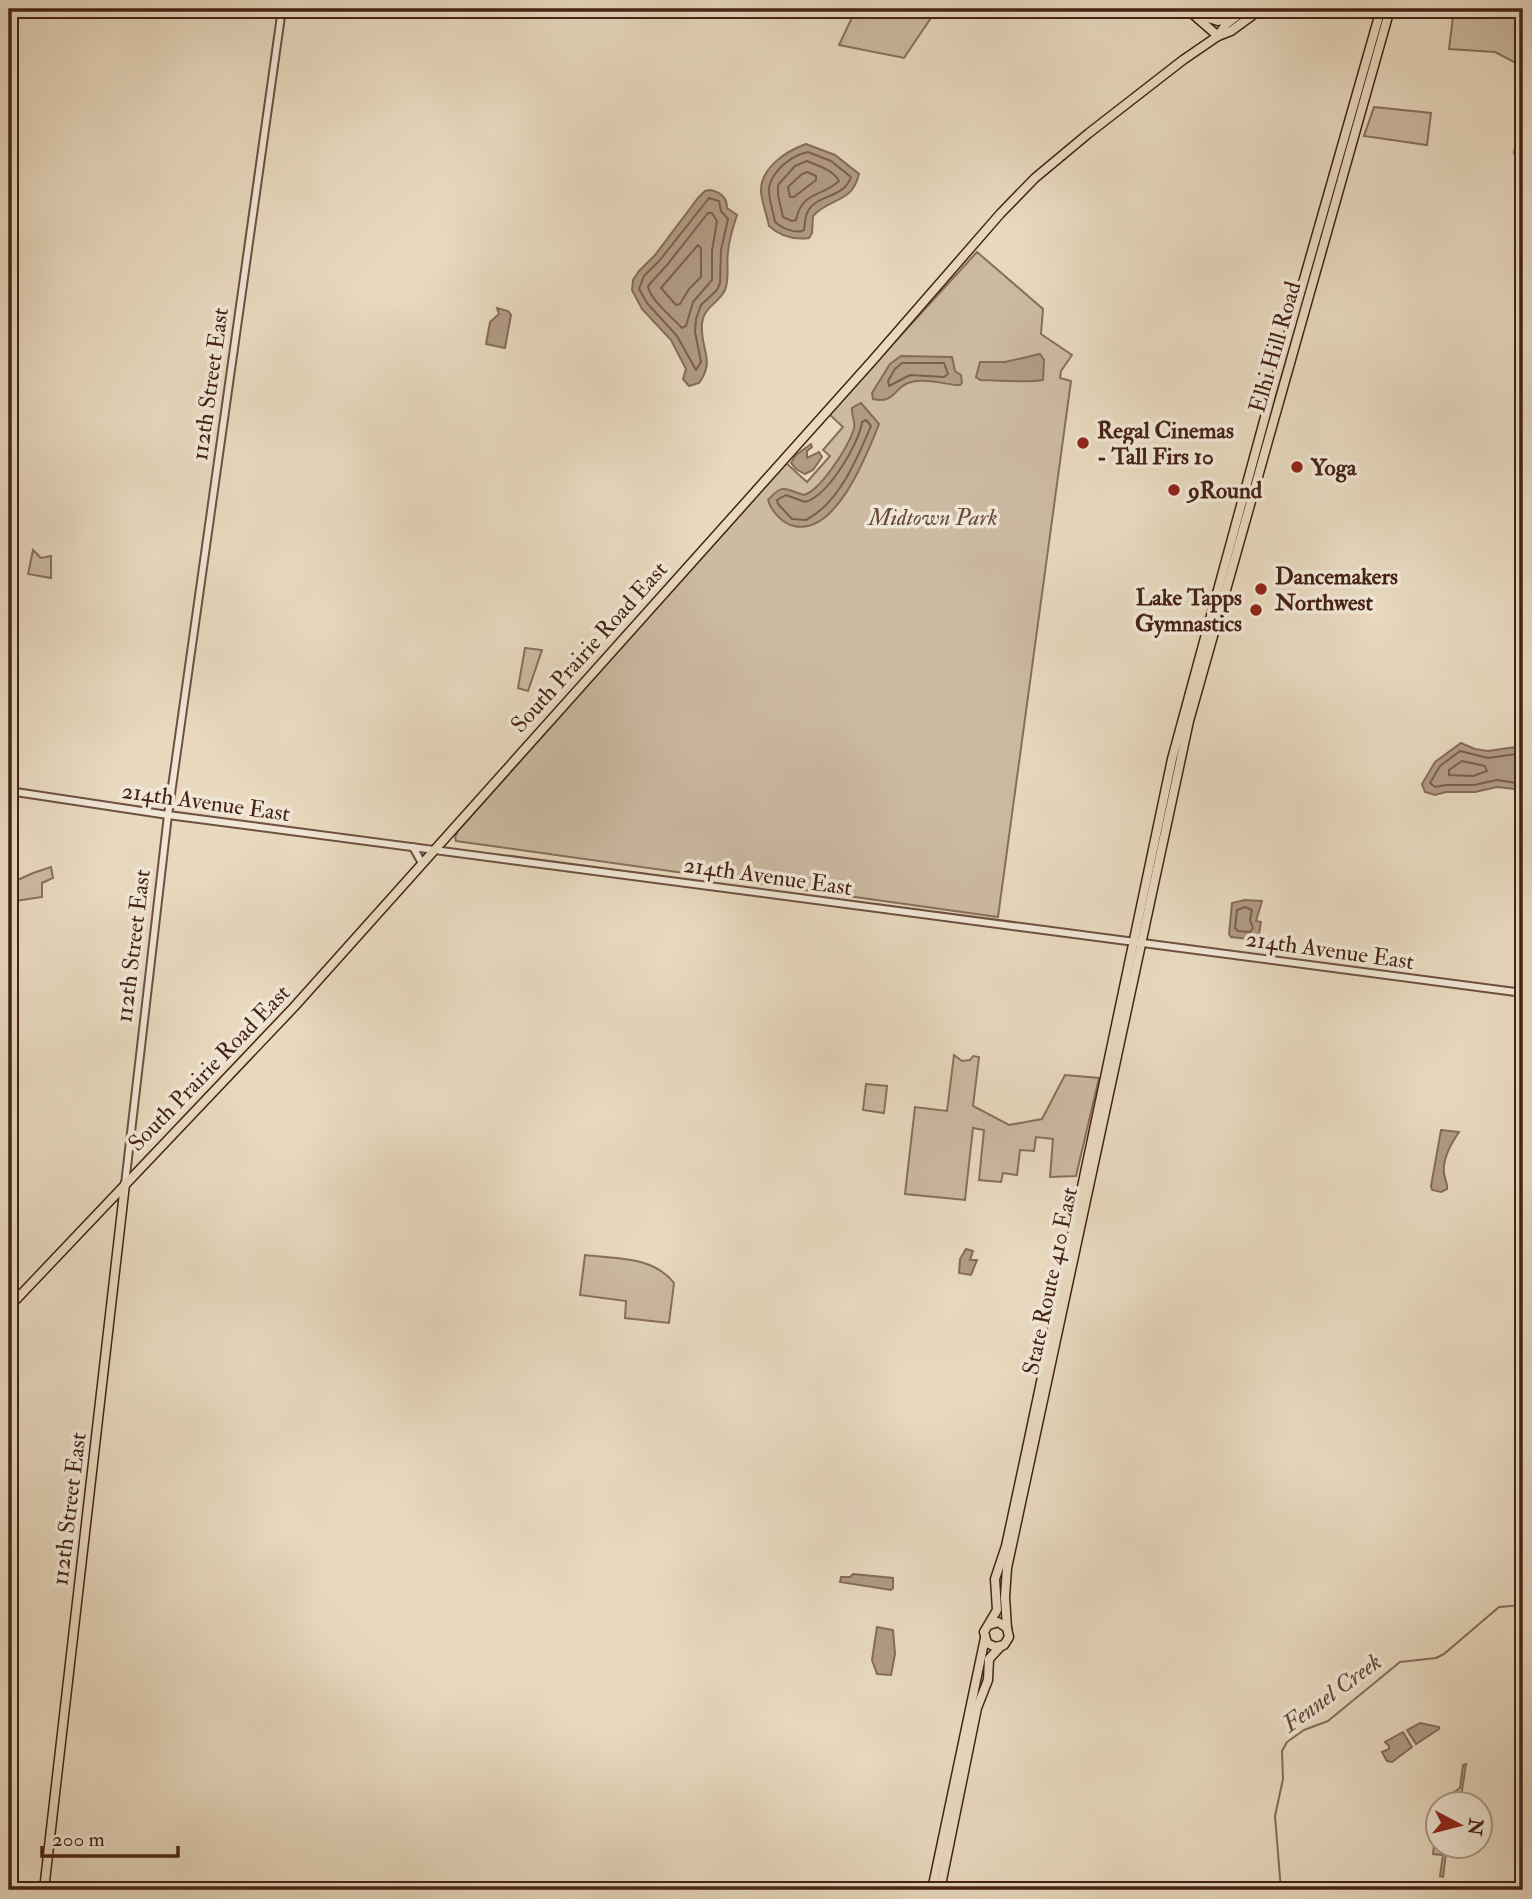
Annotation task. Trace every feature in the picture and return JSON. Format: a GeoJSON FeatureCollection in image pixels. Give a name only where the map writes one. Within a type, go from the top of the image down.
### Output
{"type":"FeatureCollection","features":[{"type":"Feature","properties":{"kind":"main road","name":"South Prairie Road East"},"geometry":{"type":"LineString","coordinates":[[1218,36],[1226,24],[1246,9]]}},
{"type":"Feature","properties":{"kind":"main road","name":"South Prairie Road East"},"geometry":{"type":"LineString","coordinates":[[9,1307],[294,1007],[873,360],[1007,206],[1035,178],[1089,133],[1218,36],[1231,31],[1261,9]]}},
{"type":"Feature","properties":{"kind":"main road","name":"Elhi Hill Road"},"geometry":{"type":"LineString","coordinates":[[1138,942],[1182,718],[1381,9]]}},
{"type":"Feature","properties":{"kind":"main road","name":"Elhi Hill Road"},"geometry":{"type":"LineString","coordinates":[[1138,942],[1149,904],[1189,721],[1390,9]]}},
{"type":"Feature","properties":{"kind":"main road"},"geometry":{"type":"LineString","coordinates":[[1190,11],[1218,21],[1237,15]]}},
{"type":"Feature","properties":{"kind":"main road"},"geometry":{"type":"LineString","coordinates":[[1190,11],[1218,36]]}},
{"type":"Feature","properties":{"kind":"main road","name":"State Route 410 East"},"geometry":{"type":"LineString","coordinates":[[989,1625],[997,1610],[995,1579],[1008,1537],[1138,942]]}},
{"type":"Feature","properties":{"kind":"main road","name":"State Route 410 East"},"geometry":{"type":"LineString","coordinates":[[1008,1629],[1005,1597],[1007,1568],[1138,942]]}},
{"type":"Feature","properties":{"kind":"main road","name":"112th Street East"},"geometry":{"type":"LineString","coordinates":[[44,1890],[125,1184]]}},
{"type":"Feature","properties":{"kind":"main road"},"geometry":{"type":"LineString","coordinates":[[109,1200],[119,1202],[123,1206]]}},
{"type":"Feature","properties":{"kind":"main road"},"geometry":{"type":"LineString","coordinates":[[932,1890],[985,1629],[989,1625],[1000,1623],[1008,1629],[1008,1640],[989,1659],[988,1680],[973,1726],[940,1890]]}},
{"type":"Feature","properties":{"kind":"main road"},"geometry":{"type":"LineString","coordinates":[[985,1638],[990,1645],[1001,1646]]}},
{"type":"Feature","properties":{"kind":"street","name":"112th Street East"},"geometry":{"type":"LineString","coordinates":[[125,1184],[168,815],[282,9]]}},
{"type":"Feature","properties":{"kind":"street","name":"214th Avenue East"},"geometry":{"type":"LineString","coordinates":[[9,791],[168,815],[1523,993]]}},
{"type":"Feature","properties":{"kind":"street"},"geometry":{"type":"LineString","coordinates":[[449,833],[450,844],[458,853]]}},
{"type":"Feature","properties":{"kind":"street"},"geometry":{"type":"LineString","coordinates":[[413,847],[422,863]]}},
{"type":"Feature","properties":{"kind":"street"},"geometry":{"type":"LineString","coordinates":[[128,1157],[143,1166]]}},
{"type":"Feature","properties":{"kind":"green space"},"geometry":{"type":"Polygon","coordinates":[[[856,9],[937,9],[904,58],[839,45],[856,9]]]}},
{"type":"Feature","properties":{"kind":"green space"},"geometry":{"type":"Polygon","coordinates":[[[1454,9],[1523,9],[1523,86],[1520,65],[1495,52],[1449,49],[1454,9]]]}},
{"type":"Feature","properties":{"kind":"green space"},"geometry":{"type":"Polygon","coordinates":[[[1523,103],[1523,155],[1514,153],[1523,103]]]}},
{"type":"Feature","properties":{"kind":"green space"},"geometry":{"type":"Polygon","coordinates":[[[1374,107],[1431,113],[1427,145],[1364,136],[1374,107]]]}},
{"type":"Feature","properties":{"kind":"green space","name":"Midtown Park"},"geometry":{"type":"Polygon","coordinates":[[[977,252],[1043,309],[1041,334],[1072,355],[1061,371],[1060,378],[1071,381],[998,917],[456,841],[458,831],[786,463],[807,482],[830,456],[823,450],[843,427],[829,414],[977,252]]]}},
{"type":"Feature","properties":{"kind":"green space"},"geometry":{"type":"Polygon","coordinates":[[[33,550],[41,558],[51,556],[51,578],[28,574],[33,550]]]}},
{"type":"Feature","properties":{"kind":"green space"},"geometry":{"type":"Polygon","coordinates":[[[525,648],[542,650],[528,691],[518,688],[525,648]]]}},
{"type":"Feature","properties":{"kind":"green space"},"geometry":{"type":"Polygon","coordinates":[[[51,867],[53,878],[42,883],[42,897],[9,902],[9,884],[51,867]]]}},
{"type":"Feature","properties":{"kind":"green space"},"geometry":{"type":"Polygon","coordinates":[[[954,1055],[962,1061],[970,1060],[973,1056],[979,1057],[973,1106],[1009,1125],[1042,1119],[1065,1075],[1099,1078],[1076,1176],[1050,1177],[1053,1139],[1036,1137],[1034,1151],[1020,1150],[1017,1175],[1003,1173],[1001,1182],[979,1180],[984,1130],[973,1128],[965,1200],[905,1194],[915,1107],[947,1111],[954,1055]]]}},
{"type":"Feature","properties":{"kind":"green space"},"geometry":{"type":"Polygon","coordinates":[[[866,1084],[887,1086],[884,1113],[863,1110],[866,1084]]]}},
{"type":"Feature","properties":{"kind":"green space"},"geometry":{"type":"Polygon","coordinates":[[[585,1255],[633,1260],[665,1274],[674,1283],[669,1323],[625,1318],[626,1301],[580,1295],[585,1255]]]}},
{"type":"Feature","properties":{"kind":"green space"},"geometry":{"type":"Polygon","coordinates":[[[1466,1764],[1462,1790],[1457,1790],[1460,1788],[1463,1765],[1466,1764]]]}},
{"type":"Feature","properties":{"kind":"green space"},"geometry":{"type":"Polygon","coordinates":[[[1442,1860],[1445,1860],[1443,1877],[1440,1876],[1442,1860]]]}},
{"type":"Feature","properties":{"kind":"water"},"geometry":{"type":"Polygon","coordinates":[[[806,144],[835,155],[859,174],[851,191],[813,216],[809,238],[798,238],[783,235],[769,226],[761,192],[765,175],[770,168],[790,151],[806,144]]]}},
{"type":"Feature","properties":{"kind":"water"},"geometry":{"type":"Polygon","coordinates":[[[710,190],[723,196],[727,208],[737,215],[731,233],[725,290],[706,312],[702,323],[706,369],[699,383],[689,386],[683,379],[686,369],[671,340],[642,309],[632,290],[633,280],[698,198],[710,190]]]}},
{"type":"Feature","properties":{"kind":"water"},"geometry":{"type":"Polygon","coordinates":[[[497,308],[508,311],[511,315],[505,348],[486,344],[490,322],[499,314],[497,308]]]}},
{"type":"Feature","properties":{"kind":"water"},"geometry":{"type":"Polygon","coordinates":[[[1040,354],[1044,360],[1043,380],[980,380],[976,377],[980,362],[1005,362],[1040,354]]]}},
{"type":"Feature","properties":{"kind":"water"},"geometry":{"type":"Polygon","coordinates":[[[901,356],[952,357],[955,371],[961,375],[962,383],[955,385],[932,381],[913,382],[885,400],[873,399],[872,393],[890,364],[901,356]]]}},
{"type":"Feature","properties":{"kind":"water"},"geometry":{"type":"Polygon","coordinates":[[[861,403],[879,424],[848,490],[823,518],[809,526],[786,523],[775,513],[768,500],[781,489],[804,495],[818,485],[833,467],[851,437],[854,426],[852,408],[861,403]]]}},
{"type":"Feature","properties":{"kind":"water"},"geometry":{"type":"Polygon","coordinates":[[[811,444],[807,458],[819,452],[822,457],[813,470],[805,474],[791,463],[796,455],[811,444]]]}},
{"type":"Feature","properties":{"kind":"water"},"geometry":{"type":"Polygon","coordinates":[[[1461,743],[1488,751],[1523,746],[1523,790],[1497,787],[1475,792],[1446,792],[1435,795],[1425,792],[1422,784],[1435,762],[1461,743]]]}},
{"type":"Feature","properties":{"kind":"water"},"geometry":{"type":"Polygon","coordinates":[[[1245,900],[1262,901],[1256,921],[1261,922],[1258,940],[1231,937],[1229,934],[1232,903],[1245,900]]]}},
{"type":"Feature","properties":{"kind":"water"},"geometry":{"type":"Polygon","coordinates":[[[1441,1130],[1459,1132],[1445,1160],[1447,1189],[1441,1192],[1432,1190],[1431,1186],[1441,1130]]]}},
{"type":"Feature","properties":{"kind":"water"},"geometry":{"type":"Polygon","coordinates":[[[966,1249],[973,1251],[970,1260],[977,1260],[971,1275],[959,1273],[960,1259],[966,1249]]]}},
{"type":"Feature","properties":{"kind":"water"},"geometry":{"type":"Polygon","coordinates":[[[853,1574],[893,1578],[893,1588],[891,1590],[840,1582],[841,1577],[850,1577],[853,1574]]]}},
{"type":"Feature","properties":{"kind":"water"},"geometry":{"type":"Polygon","coordinates":[[[877,1627],[893,1630],[895,1654],[891,1675],[877,1674],[872,1660],[877,1627]]]}},
{"type":"Feature","properties":{"kind":"water"},"geometry":{"type":"Polygon","coordinates":[[[1420,1723],[1439,1729],[1416,1744],[1407,1730],[1420,1723]]]}},
{"type":"Feature","properties":{"kind":"water"},"geometry":{"type":"Polygon","coordinates":[[[1403,1732],[1412,1747],[1392,1762],[1387,1761],[1382,1752],[1389,1749],[1385,1742],[1403,1732]]]}},
{"type":"Feature","properties":{"kind":"waterway","name":"Fennel Creek"},"geometry":{"type":"LineString","coordinates":[[1281,1890],[1275,1816],[1283,1779],[1282,1751],[1287,1742],[1304,1730],[1328,1721],[1400,1662],[1436,1658],[1499,1607],[1523,1605]]}},
{"type":"Feature","properties":{"kind":"place","name":"Regal Cinemas - Tall Firs 10"},"geometry":{"type":"Point","coordinates":[1083,443]}},
{"type":"Feature","properties":{"kind":"place","name":"Yoga"},"geometry":{"type":"Point","coordinates":[1297,467]}},
{"type":"Feature","properties":{"kind":"place","name":"9Round"},"geometry":{"type":"Point","coordinates":[1174,490]}},
{"type":"Feature","properties":{"kind":"place","name":"Dancemakers Northwest"},"geometry":{"type":"Point","coordinates":[1261,589]}},
{"type":"Feature","properties":{"kind":"place","name":"Lake Tapps Gymnastics"},"geometry":{"type":"Point","coordinates":[1256,610]}}]}
